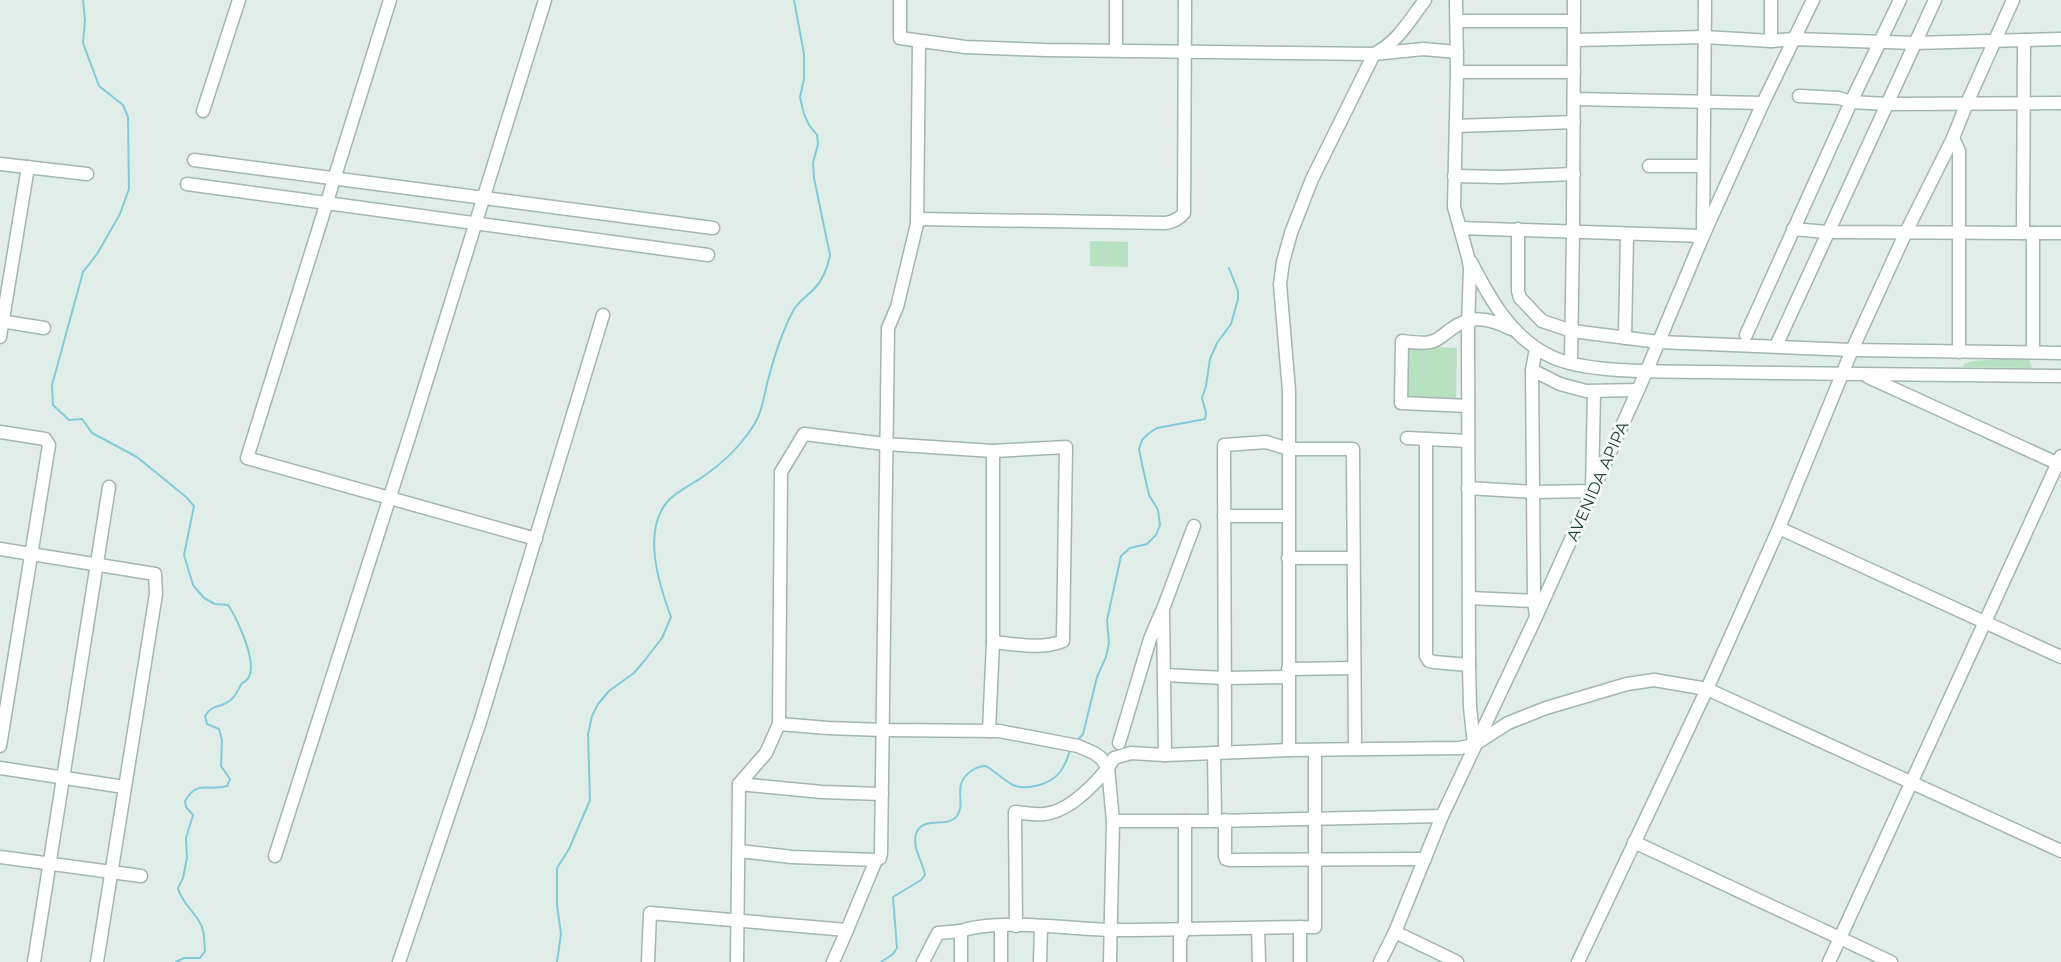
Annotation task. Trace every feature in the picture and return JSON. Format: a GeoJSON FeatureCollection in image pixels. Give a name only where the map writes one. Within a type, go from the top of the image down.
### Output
{"type":"FeatureCollection","features":[{"type":"Feature","properties":{"kind":"street"},"geometry":{"type":"LineString","coordinates":[[202,111],[239,0]]}},
{"type":"Feature","properties":{"kind":"street"},"geometry":{"type":"LineString","coordinates":[[390,0],[247,458],[536,539]]}},
{"type":"Feature","properties":{"kind":"street"},"geometry":{"type":"LineString","coordinates":[[275,856],[390,499],[545,0]]}},
{"type":"Feature","properties":{"kind":"street"},"geometry":{"type":"LineString","coordinates":[[900,0],[900,38],[966,47],[1374,54],[1423,49],[1457,51]]}},
{"type":"Feature","properties":{"kind":"street"},"geometry":{"type":"LineString","coordinates":[[1116,0],[1116,50]]}},
{"type":"Feature","properties":{"kind":"street"},"geometry":{"type":"LineString","coordinates":[[917,219],[1165,223],[1180,218],[1184,213],[1185,0]]}},
{"type":"Feature","properties":{"kind":"street"},"geometry":{"type":"LineString","coordinates":[[1289,750],[1289,391],[1280,284],[1283,262],[1312,179],[1374,54],[1389,46],[1396,39],[1425,0]]}},
{"type":"Feature","properties":{"kind":"street"},"geometry":{"type":"LineString","coordinates":[[1456,0],[1454,207],[1468,257],[1470,276],[1468,320],[1469,665],[1474,745]]}},
{"type":"Feature","properties":{"kind":"street"},"geometry":{"type":"LineString","coordinates":[[1571,362],[1574,232],[1574,0]]}},
{"type":"Feature","properties":{"kind":"street"},"geometry":{"type":"LineString","coordinates":[[1460,228],[1702,236],[1705,0]]}},
{"type":"Feature","properties":{"kind":"street"},"geometry":{"type":"LineString","coordinates":[[1771,41],[1772,0]]}},
{"type":"Feature","properties":{"kind":"street","name":"AVENIDA APIPA"},"geometry":{"type":"LineString","coordinates":[[1380,962],[1395,932],[1442,816],[1474,745],[1536,617],[1647,370],[1702,236],[1813,0]]}},
{"type":"Feature","properties":{"kind":"street"},"geometry":{"type":"LineString","coordinates":[[1746,335],[1851,102],[1900,0]]}},
{"type":"Feature","properties":{"kind":"street"},"geometry":{"type":"LineString","coordinates":[[1776,346],[1935,0]]}},
{"type":"Feature","properties":{"kind":"street"},"geometry":{"type":"LineString","coordinates":[[1578,962],[1707,689],[1779,528],[1852,350],[1906,232],[1953,138],[2013,0]]}},
{"type":"Feature","properties":{"kind":"street"},"geometry":{"type":"LineString","coordinates":[[1457,21],[1574,21]]}},
{"type":"Feature","properties":{"kind":"street"},"geometry":{"type":"LineString","coordinates":[[1574,40],[1705,37],[1771,41],[1794,39],[1915,43],[2061,39]]}},
{"type":"Feature","properties":{"kind":"street"},"geometry":{"type":"LineString","coordinates":[[2024,40],[2033,352]]}},
{"type":"Feature","properties":{"kind":"street"},"geometry":{"type":"LineString","coordinates":[[833,962],[881,853],[888,328],[897,308],[917,219],[918,42]]}},
{"type":"Feature","properties":{"kind":"street"},"geometry":{"type":"LineString","coordinates":[[1457,72],[1574,72]]}},
{"type":"Feature","properties":{"kind":"street"},"geometry":{"type":"LineString","coordinates":[[1799,96],[1887,104],[2061,102]]}},
{"type":"Feature","properties":{"kind":"street"},"geometry":{"type":"LineString","coordinates":[[1574,99],[1763,103]]}},
{"type":"Feature","properties":{"kind":"street"},"geometry":{"type":"LineString","coordinates":[[1456,126],[1574,122]]}},
{"type":"Feature","properties":{"kind":"street"},"geometry":{"type":"LineString","coordinates":[[1953,138],[1959,151],[1959,352]]}},
{"type":"Feature","properties":{"kind":"street"},"geometry":{"type":"LineString","coordinates":[[194,160],[713,228]]}},
{"type":"Feature","properties":{"kind":"street"},"geometry":{"type":"LineString","coordinates":[[0,164],[87,174]]}},
{"type":"Feature","properties":{"kind":"street"},"geometry":{"type":"LineString","coordinates":[[1649,166],[1704,166]]}},
{"type":"Feature","properties":{"kind":"street"},"geometry":{"type":"LineString","coordinates":[[0,337],[28,167]]}},
{"type":"Feature","properties":{"kind":"street"},"geometry":{"type":"LineString","coordinates":[[1454,176],[1574,174]]}},
{"type":"Feature","properties":{"kind":"street"},"geometry":{"type":"LineString","coordinates":[[187,184],[708,255]]}},
{"type":"Feature","properties":{"kind":"street"},"geometry":{"type":"LineString","coordinates":[[1793,229],[1827,232],[2061,232]]}},
{"type":"Feature","properties":{"kind":"street"},"geometry":{"type":"LineString","coordinates":[[1518,230],[1520,298],[1542,321],[1572,331],[1659,342],[1852,350],[2061,353]]}},
{"type":"Feature","properties":{"kind":"street"},"geometry":{"type":"LineString","coordinates":[[1625,338],[1627,234]]}},
{"type":"Feature","properties":{"kind":"street"},"geometry":{"type":"LineString","coordinates":[[1468,257],[1489,297],[1504,318],[1520,334],[1536,348],[1553,358],[1590,366],[1647,370],[1842,375],[2061,376]]}},
{"type":"Feature","properties":{"kind":"street"},"geometry":{"type":"LineString","coordinates":[[399,962],[480,722],[603,315]]}},
{"type":"Feature","properties":{"kind":"street"},"geometry":{"type":"LineString","coordinates":[[1468,406],[1401,403],[1402,341],[1429,343],[1468,320],[1493,320],[1520,334]]}},
{"type":"Feature","properties":{"kind":"street"},"geometry":{"type":"LineString","coordinates":[[1,321],[44,328]]}},
{"type":"Feature","properties":{"kind":"street"},"geometry":{"type":"LineString","coordinates":[[1536,348],[1532,369],[1536,617]]}},
{"type":"Feature","properties":{"kind":"street"},"geometry":{"type":"LineString","coordinates":[[1532,369],[1560,384],[1594,392],[1638,390]]}},
{"type":"Feature","properties":{"kind":"street"},"geometry":{"type":"LineString","coordinates":[[1829,962],[1984,621],[2060,461],[1863,374]]}},
{"type":"Feature","properties":{"kind":"street"},"geometry":{"type":"LineString","coordinates":[[1468,488],[1533,492],[1592,491],[1594,392]]}},
{"type":"Feature","properties":{"kind":"street"},"geometry":{"type":"LineString","coordinates":[[0,432],[45,440],[49,445],[0,746]]}},
{"type":"Feature","properties":{"kind":"street"},"geometry":{"type":"LineString","coordinates":[[737,962],[739,784],[766,753],[779,724],[781,472],[804,434],[885,444],[993,451],[1066,447],[1063,641],[1056,644],[1039,645],[993,642]]}},
{"type":"Feature","properties":{"kind":"street"},"geometry":{"type":"LineString","coordinates":[[1407,438],[1468,441]]}},
{"type":"Feature","properties":{"kind":"street"},"geometry":{"type":"LineString","coordinates":[[1426,439],[1426,656],[1429,661],[1469,665]]}},
{"type":"Feature","properties":{"kind":"street"},"geometry":{"type":"LineString","coordinates":[[1355,749],[1353,449],[1289,449],[1266,442],[1224,445],[1224,678],[1219,752],[1220,821],[1226,859],[1425,859]]}},
{"type":"Feature","properties":{"kind":"street"},"geometry":{"type":"LineString","coordinates":[[989,731],[993,642],[993,451]]}},
{"type":"Feature","properties":{"kind":"street"},"geometry":{"type":"LineString","coordinates":[[34,962],[109,487]]}},
{"type":"Feature","properties":{"kind":"street"},"geometry":{"type":"LineString","coordinates":[[1224,516],[1288,516]]}},
{"type":"Feature","properties":{"kind":"street"},"geometry":{"type":"LineString","coordinates":[[1119,743],[1150,639],[1194,526]]}},
{"type":"Feature","properties":{"kind":"street"},"geometry":{"type":"LineString","coordinates":[[1779,528],[2061,657]]}},
{"type":"Feature","properties":{"kind":"street"},"geometry":{"type":"LineString","coordinates":[[0,549],[155,574],[156,594],[97,962]]}},
{"type":"Feature","properties":{"kind":"street"},"geometry":{"type":"LineString","coordinates":[[1288,558],[1353,558]]}},
{"type":"Feature","properties":{"kind":"street"},"geometry":{"type":"LineString","coordinates":[[1470,598],[1534,601]]}},
{"type":"Feature","properties":{"kind":"street"},"geometry":{"type":"LineString","coordinates":[[1163,609],[1165,755]]}},
{"type":"Feature","properties":{"kind":"street"},"geometry":{"type":"LineString","coordinates":[[1164,675],[1224,678],[1354,668]]}},
{"type":"Feature","properties":{"kind":"street"},"geometry":{"type":"LineString","coordinates":[[1016,926],[1015,812],[1042,814],[1057,810],[1093,787],[1114,758],[1122,754],[1446,748],[1474,745],[1508,723],[1546,708],[1627,684],[1654,680],[1707,689],[2061,851]]}},
{"type":"Feature","properties":{"kind":"street"},"geometry":{"type":"LineString","coordinates":[[779,724],[883,730],[989,731],[1078,746],[1101,758],[1108,768],[1113,821],[1110,962]]}},
{"type":"Feature","properties":{"kind":"street"},"geometry":{"type":"LineString","coordinates":[[923,962],[938,933],[961,931],[972,927],[1016,926],[1110,930],[1315,927],[1315,750]]}},
{"type":"Feature","properties":{"kind":"street"},"geometry":{"type":"LineString","coordinates":[[0,768],[124,787]]}},
{"type":"Feature","properties":{"kind":"street"},"geometry":{"type":"LineString","coordinates":[[739,784],[822,792],[882,794]]}},
{"type":"Feature","properties":{"kind":"street"},"geometry":{"type":"LineString","coordinates":[[1113,821],[1442,816]]}},
{"type":"Feature","properties":{"kind":"street"},"geometry":{"type":"LineString","coordinates":[[1180,962],[1180,938],[1185,928],[1185,821]]}},
{"type":"Feature","properties":{"kind":"street"},"geometry":{"type":"LineString","coordinates":[[1634,842],[1891,962]]}},
{"type":"Feature","properties":{"kind":"street"},"geometry":{"type":"LineString","coordinates":[[739,850],[792,857],[876,860]]}},
{"type":"Feature","properties":{"kind":"street"},"geometry":{"type":"LineString","coordinates":[[0,857],[141,876]]}},
{"type":"Feature","properties":{"kind":"street"},"geometry":{"type":"LineString","coordinates":[[648,962],[650,913],[847,930]]}},
{"type":"Feature","properties":{"kind":"street"},"geometry":{"type":"LineString","coordinates":[[1000,926],[1001,962]]}},
{"type":"Feature","properties":{"kind":"street"},"geometry":{"type":"LineString","coordinates":[[1041,927],[1041,962]]}},
{"type":"Feature","properties":{"kind":"street"},"geometry":{"type":"LineString","coordinates":[[1300,927],[1300,962]]}},
{"type":"Feature","properties":{"kind":"street"},"geometry":{"type":"LineString","coordinates":[[1258,928],[1259,962]]}},
{"type":"Feature","properties":{"kind":"street"},"geometry":{"type":"LineString","coordinates":[[961,931],[961,962]]}},
{"type":"Feature","properties":{"kind":"street"},"geometry":{"type":"LineString","coordinates":[[1395,932],[1457,962]]}},
{"type":"Feature","properties":{"kind":"green space"},"geometry":{"type":"Polygon","coordinates":[[[1090,241],[1128,242],[1128,267],[1090,266],[1090,241]]]}},
{"type":"Feature","properties":{"kind":"green space"},"geometry":{"type":"Polygon","coordinates":[[[1407,346],[1457,348],[1456,400],[1405,399],[1407,346]]]}},
{"type":"Feature","properties":{"kind":"green space"},"geometry":{"type":"Polygon","coordinates":[[[2029,359],[2032,368],[1963,367],[1964,364],[1973,361],[2029,359]]]}},
{"type":"Feature","properties":{"kind":"waterway"},"geometry":{"type":"LineString","coordinates":[[83,0],[85,20],[83,43],[99,86],[123,105],[128,117],[129,189],[120,214],[97,254],[83,272],[52,385],[53,405],[69,420],[82,419],[92,433],[137,457],[194,506],[184,555],[193,585],[204,598],[215,604],[228,605],[242,633],[250,658],[251,669],[248,678],[242,683],[234,697],[229,702],[212,708],[205,716],[207,724],[219,729],[222,740],[221,766],[230,779],[227,786],[194,790],[185,801],[186,807],[193,815],[186,838],[187,858],[183,878],[178,888],[184,901],[201,924],[205,951],[200,958],[184,958],[176,962]]}},
{"type":"Feature","properties":{"kind":"waterway"},"geometry":{"type":"LineString","coordinates":[[557,962],[561,934],[557,905],[557,868],[569,849],[590,800],[588,734],[592,716],[609,691],[634,673],[645,660],[662,638],[671,617],[655,559],[655,528],[660,514],[671,498],[710,472],[743,441],[752,428],[761,408],[776,354],[789,319],[798,304],[818,284],[825,272],[830,255],[814,178],[813,163],[818,144],[817,135],[804,114],[800,97],[804,79],[804,54],[794,0]]}},
{"type":"Feature","properties":{"kind":"waterway"},"geometry":{"type":"LineString","coordinates":[[1077,741],[1083,734],[1097,677],[1106,657],[1109,643],[1107,620],[1121,556],[1130,548],[1147,544],[1156,535],[1160,525],[1158,510],[1149,495],[1139,449],[1142,440],[1157,428],[1205,419],[1206,413],[1202,398],[1210,359],[1217,343],[1231,324],[1238,299],[1238,291],[1229,268]]}},
{"type":"Feature","properties":{"kind":"waterway"},"geometry":{"type":"LineString","coordinates":[[881,962],[893,954],[897,948],[893,897],[921,880],[925,875],[915,845],[919,828],[929,823],[947,822],[957,816],[960,808],[961,784],[974,769],[986,766],[1013,785],[1032,787],[1056,776],[1070,750]]}}]}
